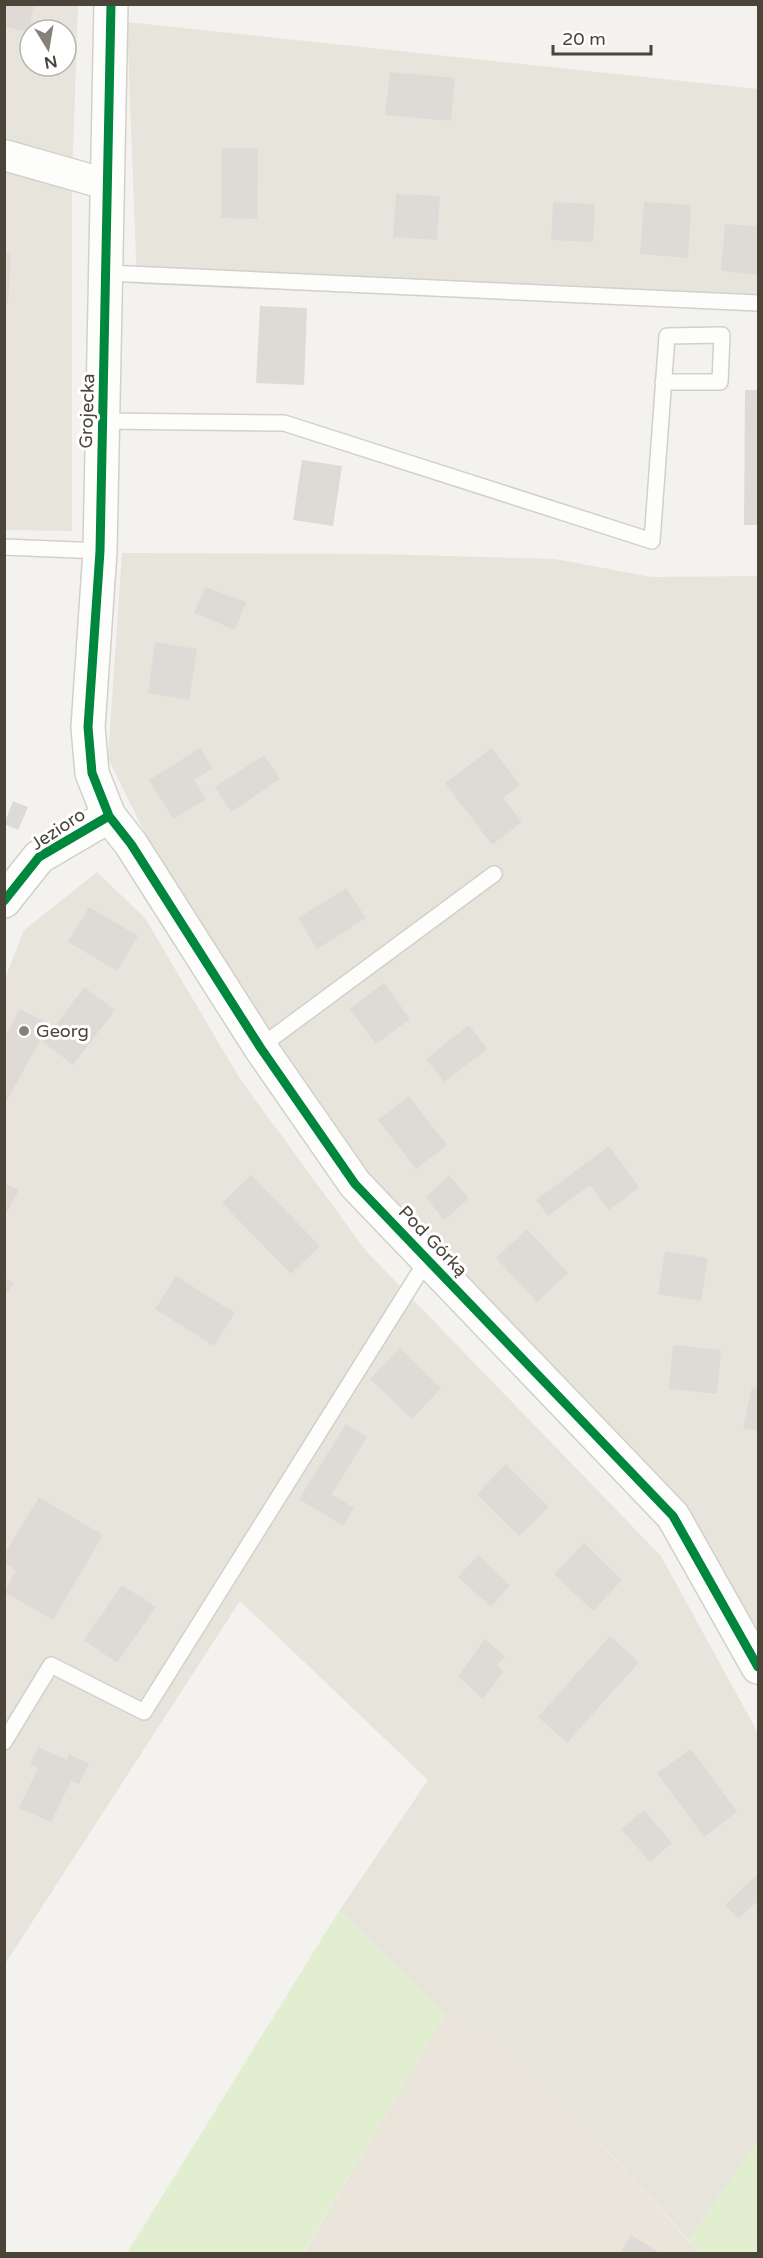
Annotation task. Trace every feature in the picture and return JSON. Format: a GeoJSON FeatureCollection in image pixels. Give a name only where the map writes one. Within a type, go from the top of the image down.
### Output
{"type":"FeatureCollection","features":[{"type":"Feature","properties":{"kind":"street","name":"Grojecka"},"geometry":{"type":"LineString","coordinates":[[109,816],[92,773],[88,727],[100,551],[111,4]]}},
{"type":"Feature","properties":{"kind":"street"},"geometry":{"type":"LineString","coordinates":[[4,155],[106,184]]}},
{"type":"Feature","properties":{"kind":"street","name":"Jezioro"},"geometry":{"type":"LineString","coordinates":[[4,901],[39,857],[109,816]]}},
{"type":"Feature","properties":{"kind":"street","name":"Pod Górką"},"geometry":{"type":"LineString","coordinates":[[109,816],[131,844],[260,1047],[355,1184],[673,1516],[759,1667]]}},
{"type":"Feature","properties":{"kind":"lane"},"geometry":{"type":"LineString","coordinates":[[107,273],[759,303]]}},
{"type":"Feature","properties":{"kind":"lane"},"geometry":{"type":"LineString","coordinates":[[103,421],[284,423],[652,542],[663,382],[667,336],[722,335],[720,382],[663,382]]}},
{"type":"Feature","properties":{"kind":"lane"},"geometry":{"type":"LineString","coordinates":[[4,548],[100,551]]}},
{"type":"Feature","properties":{"kind":"lane"},"geometry":{"type":"LineString","coordinates":[[260,1047],[494,874]]}},
{"type":"Feature","properties":{"kind":"lane"},"geometry":{"type":"LineString","coordinates":[[4,1742],[51,1665],[144,1712],[427,1260]]}},
{"type":"Feature","properties":{"kind":"shaded area"},"geometry":{"type":"Polygon","coordinates":[[[5,5],[78,5],[78,18],[18,18],[18,78],[75,78],[72,179],[72,531],[5,530],[5,5]]]}},
{"type":"Feature","properties":{"kind":"shaded area"},"geometry":{"type":"Polygon","coordinates":[[[127,22],[758,89],[758,310],[137,284],[127,22]]]}},
{"type":"Feature","properties":{"kind":"shaded area"},"geometry":{"type":"Polygon","coordinates":[[[122,553],[378,554],[555,559],[652,577],[758,576],[758,1630],[660,1479],[367,1178],[175,895],[108,758],[122,553]]]}},
{"type":"Feature","properties":{"kind":"shaded area"},"geometry":{"type":"Polygon","coordinates":[[[97,872],[145,918],[240,1079],[366,1251],[661,1556],[758,1733],[758,2140],[689,2240],[518,2053],[445,2014],[339,1911],[428,1780],[240,1601],[5,1964],[4,981],[24,930],[97,872]]]}},
{"type":"Feature","properties":{"kind":"shaded area"},"geometry":{"type":"Polygon","coordinates":[[[445,2014],[518,2053],[700,2253],[303,2254],[445,2014]]]}},
{"type":"Feature","properties":{"kind":"green space"},"geometry":{"type":"Polygon","coordinates":[[[339,1911],[445,2014],[303,2253],[127,2253],[339,1911]]]}},
{"type":"Feature","properties":{"kind":"green space"},"geometry":{"type":"Polygon","coordinates":[[[758,2140],[758,2253],[700,2253],[689,2240],[758,2140]]]}},
{"type":"Feature","properties":{"kind":"building"},"geometry":{"type":"Polygon","coordinates":[[[5,4],[34,4],[32,18],[18,18],[18,30],[5,27],[5,4]]]}},
{"type":"Feature","properties":{"kind":"building"},"geometry":{"type":"Polygon","coordinates":[[[390,72],[455,78],[451,121],[385,115],[390,72]]]}},
{"type":"Feature","properties":{"kind":"building"},"geometry":{"type":"Polygon","coordinates":[[[222,148],[258,148],[257,219],[221,218],[222,148]]]}},
{"type":"Feature","properties":{"kind":"building"},"geometry":{"type":"Polygon","coordinates":[[[396,194],[440,196],[437,240],[393,237],[396,194]]]}},
{"type":"Feature","properties":{"kind":"building"},"geometry":{"type":"Polygon","coordinates":[[[553,202],[595,204],[593,242],[551,240],[553,202]]]}},
{"type":"Feature","properties":{"kind":"building"},"geometry":{"type":"Polygon","coordinates":[[[644,202],[691,205],[688,258],[640,254],[644,202]]]}},
{"type":"Feature","properties":{"kind":"building"},"geometry":{"type":"Polygon","coordinates":[[[725,224],[758,226],[758,275],[721,271],[725,224]]]}},
{"type":"Feature","properties":{"kind":"building"},"geometry":{"type":"Polygon","coordinates":[[[4,253],[11,253],[8,304],[4,304],[4,253]]]}},
{"type":"Feature","properties":{"kind":"building"},"geometry":{"type":"Polygon","coordinates":[[[260,306],[307,308],[304,385],[256,383],[260,306]]]}},
{"type":"Feature","properties":{"kind":"building"},"geometry":{"type":"Polygon","coordinates":[[[745,390],[758,390],[758,525],[744,525],[745,390]]]}},
{"type":"Feature","properties":{"kind":"building"},"geometry":{"type":"Polygon","coordinates":[[[302,460],[342,466],[333,526],[293,520],[302,460]]]}},
{"type":"Feature","properties":{"kind":"building"},"geometry":{"type":"Polygon","coordinates":[[[205,587],[246,602],[235,630],[194,613],[205,587]]]}},
{"type":"Feature","properties":{"kind":"building"},"geometry":{"type":"Polygon","coordinates":[[[155,642],[197,649],[189,700],[148,693],[155,642]]]}},
{"type":"Feature","properties":{"kind":"building"},"geometry":{"type":"Polygon","coordinates":[[[200,748],[213,768],[194,780],[206,799],[173,819],[149,780],[200,748]]]}},
{"type":"Feature","properties":{"kind":"building"},"geometry":{"type":"Polygon","coordinates":[[[492,748],[520,785],[503,798],[522,822],[492,845],[445,783],[492,748]]]}},
{"type":"Feature","properties":{"kind":"building"},"geometry":{"type":"Polygon","coordinates":[[[264,755],[280,779],[231,812],[215,787],[264,755]]]}},
{"type":"Feature","properties":{"kind":"building"},"geometry":{"type":"Polygon","coordinates":[[[13,801],[28,807],[18,830],[4,824],[13,801]]]}},
{"type":"Feature","properties":{"kind":"building"},"geometry":{"type":"Polygon","coordinates":[[[346,888],[366,918],[317,949],[298,918],[346,888]]]}},
{"type":"Feature","properties":{"kind":"building"},"geometry":{"type":"Polygon","coordinates":[[[89,907],[138,936],[117,971],[68,942],[89,907]]]}},
{"type":"Feature","properties":{"kind":"building"},"geometry":{"type":"Polygon","coordinates":[[[384,983],[410,1019],[376,1044],[349,1009],[384,983]]]}},
{"type":"Feature","properties":{"kind":"building"},"geometry":{"type":"Polygon","coordinates":[[[84,987],[115,1010],[73,1065],[43,1042],[84,987]]]}},
{"type":"Feature","properties":{"kind":"building"},"geometry":{"type":"Polygon","coordinates":[[[20,1009],[49,1024],[4,1106],[4,1038],[20,1009]]]}},
{"type":"Feature","properties":{"kind":"building"},"geometry":{"type":"Polygon","coordinates":[[[469,1025],[487,1049],[444,1082],[426,1059],[469,1025]]]}},
{"type":"Feature","properties":{"kind":"building"},"geometry":{"type":"Polygon","coordinates":[[[409,1096],[447,1145],[416,1169],[378,1120],[409,1096]]]}},
{"type":"Feature","properties":{"kind":"building"},"geometry":{"type":"Polygon","coordinates":[[[609,1146],[639,1187],[609,1210],[590,1185],[548,1216],[536,1200],[609,1146]]]}},
{"type":"Feature","properties":{"kind":"building"},"geometry":{"type":"Polygon","coordinates":[[[251,1175],[320,1246],[291,1274],[222,1203],[251,1175]]]}},
{"type":"Feature","properties":{"kind":"building"},"geometry":{"type":"Polygon","coordinates":[[[449,1175],[469,1198],[444,1221],[426,1197],[449,1175]]]}},
{"type":"Feature","properties":{"kind":"building"},"geometry":{"type":"Polygon","coordinates":[[[4,1183],[19,1190],[4,1217],[4,1183]]]}},
{"type":"Feature","properties":{"kind":"building"},"geometry":{"type":"Polygon","coordinates":[[[527,1229],[568,1273],[537,1302],[496,1258],[527,1229]]]}},
{"type":"Feature","properties":{"kind":"building"},"geometry":{"type":"Polygon","coordinates":[[[665,1251],[708,1258],[701,1301],[658,1294],[665,1251]]]}},
{"type":"Feature","properties":{"kind":"building"},"geometry":{"type":"Polygon","coordinates":[[[176,1276],[235,1313],[214,1346],[155,1309],[176,1276]]]}},
{"type":"Feature","properties":{"kind":"building"},"geometry":{"type":"Polygon","coordinates":[[[4,1277],[14,1283],[4,1297],[4,1277]]]}},
{"type":"Feature","properties":{"kind":"building"},"geometry":{"type":"Polygon","coordinates":[[[673,1345],[721,1350],[717,1394],[669,1389],[673,1345]]]}},
{"type":"Feature","properties":{"kind":"building"},"geometry":{"type":"Polygon","coordinates":[[[400,1348],[441,1388],[412,1419],[370,1379],[400,1348]]]}},
{"type":"Feature","properties":{"kind":"building"},"geometry":{"type":"Polygon","coordinates":[[[752,1387],[758,1388],[758,1431],[743,1428],[752,1387]]]}},
{"type":"Feature","properties":{"kind":"building"},"geometry":{"type":"Polygon","coordinates":[[[346,1424],[367,1437],[332,1494],[354,1508],[343,1526],[299,1499],[346,1424]]]}},
{"type":"Feature","properties":{"kind":"building"},"geometry":{"type":"Polygon","coordinates":[[[506,1464],[549,1507],[519,1536],[477,1494],[506,1464]]]}},
{"type":"Feature","properties":{"kind":"building"},"geometry":{"type":"Polygon","coordinates":[[[39,1497],[103,1535],[53,1620],[4,1592],[16,1570],[4,1563],[4,1555],[39,1497]]]}},
{"type":"Feature","properties":{"kind":"building"},"geometry":{"type":"Polygon","coordinates":[[[584,1543],[622,1580],[593,1611],[554,1574],[584,1543]]]}},
{"type":"Feature","properties":{"kind":"building"},"geometry":{"type":"Polygon","coordinates":[[[478,1555],[510,1585],[491,1607],[458,1577],[478,1555]]]}},
{"type":"Feature","properties":{"kind":"building"},"geometry":{"type":"Polygon","coordinates":[[[122,1585],[156,1607],[117,1663],[84,1640],[122,1585]]]}},
{"type":"Feature","properties":{"kind":"building"},"geometry":{"type":"Polygon","coordinates":[[[610,1636],[639,1662],[567,1743],[538,1717],[610,1636]]]}},
{"type":"Feature","properties":{"kind":"building"},"geometry":{"type":"Polygon","coordinates":[[[485,1639],[505,1657],[497,1665],[503,1672],[483,1699],[458,1676],[485,1639]]]}},
{"type":"Feature","properties":{"kind":"building"},"geometry":{"type":"Polygon","coordinates":[[[38,1747],[67,1760],[69,1754],[89,1764],[79,1784],[71,1781],[51,1822],[19,1808],[38,1768],[30,1764],[38,1747]]]}},
{"type":"Feature","properties":{"kind":"building"},"geometry":{"type":"Polygon","coordinates":[[[691,1749],[737,1812],[704,1837],[657,1773],[691,1749]]]}},
{"type":"Feature","properties":{"kind":"building"},"geometry":{"type":"Polygon","coordinates":[[[644,1810],[672,1843],[650,1862],[621,1829],[644,1810]]]}},
{"type":"Feature","properties":{"kind":"building"},"geometry":{"type":"Polygon","coordinates":[[[758,1874],[758,1901],[738,1919],[725,1905],[758,1874]]]}},
{"type":"Feature","properties":{"kind":"building"},"geometry":{"type":"Polygon","coordinates":[[[631,2235],[662,2254],[620,2254],[631,2235]]]}},
{"type":"Feature","properties":{"kind":"cycle path"},"geometry":{"type":"LineString","coordinates":[[111,4],[100,551],[88,727],[92,773],[109,816],[131,844],[260,1047],[355,1184],[673,1516],[758,1667]]}},
{"type":"Feature","properties":{"kind":"cycle path"},"geometry":{"type":"LineString","coordinates":[[4,901],[39,857],[109,816]]}},
{"type":"Feature","properties":{"kind":"place","name":"Georg"},"geometry":{"type":"Point","coordinates":[24,1031]}}]}
